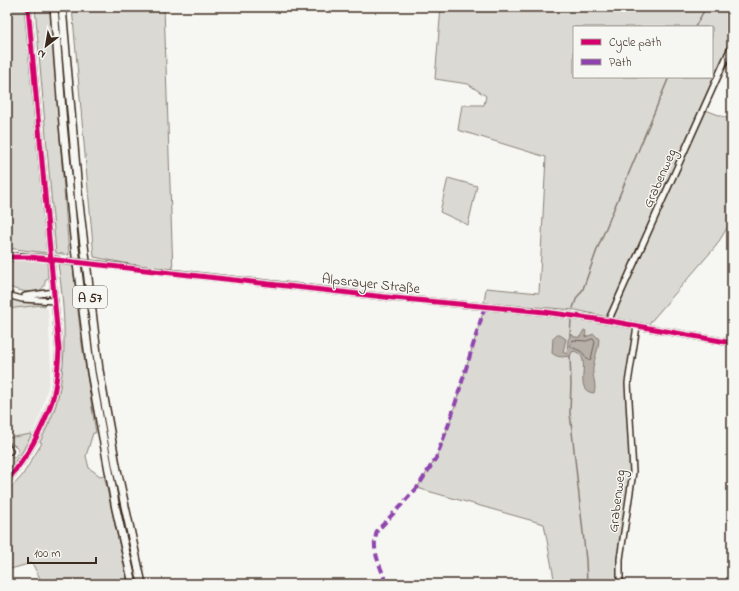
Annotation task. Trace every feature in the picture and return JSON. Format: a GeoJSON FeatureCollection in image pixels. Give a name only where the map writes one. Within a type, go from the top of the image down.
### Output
{"type":"FeatureCollection","features":[{"type":"Feature","properties":{"kind":"highway","name":"A 57"},"geometry":{"type":"LineString","coordinates":[[54,7],[74,240],[91,372],[116,509],[133,584]]}},
{"type":"Feature","properties":{"kind":"highway","name":"A 57"},"geometry":{"type":"LineString","coordinates":[[62,7],[79,203],[99,370],[118,472],[142,584]]}},
{"type":"Feature","properties":{"kind":"street"},"geometry":{"type":"LineString","coordinates":[[7,481],[20,465],[38,434],[52,401],[57,375],[59,350],[28,7]]}},
{"type":"Feature","properties":{"kind":"street","name":"Grabenweg"},"geometry":{"type":"LineString","coordinates":[[610,321],[613,310],[732,45]]}},
{"type":"Feature","properties":{"kind":"street","name":"Alpsrayer Straße"},"geometry":{"type":"LineString","coordinates":[[7,257],[21,256],[45,258],[394,298],[522,309],[610,321],[732,343]]}},
{"type":"Feature","properties":{"kind":"street"},"geometry":{"type":"LineString","coordinates":[[7,291],[15,295],[26,296],[54,292]]}},
{"type":"Feature","properties":{"kind":"street"},"geometry":{"type":"LineString","coordinates":[[7,294],[22,299],[55,301]]}},
{"type":"Feature","properties":{"kind":"street","name":"Grabenweg"},"geometry":{"type":"LineString","coordinates":[[620,584],[620,559],[633,472],[628,382],[637,326]]}},
{"type":"Feature","properties":{"kind":"shaded area"},"geometry":{"type":"Polygon","coordinates":[[[7,7],[24,7],[47,253],[7,248],[7,7]]]}},
{"type":"Feature","properties":{"kind":"shaded area"},"geometry":{"type":"Polygon","coordinates":[[[35,7],[50,7],[69,255],[56,253],[35,7]]]}},
{"type":"Feature","properties":{"kind":"shaded area"},"geometry":{"type":"Polygon","coordinates":[[[72,7],[164,7],[173,273],[94,257],[72,7]]]}},
{"type":"Feature","properties":{"kind":"shaded area"},"geometry":{"type":"Polygon","coordinates":[[[441,7],[732,7],[732,45],[703,109],[732,120],[732,220],[716,246],[647,326],[576,310],[484,303],[486,288],[539,293],[546,157],[458,130],[462,105],[484,105],[486,96],[468,84],[435,79],[441,7]]]}},
{"type":"Feature","properties":{"kind":"shaded area"},"geometry":{"type":"Polygon","coordinates":[[[448,178],[477,186],[468,225],[440,212],[448,178]]]}},
{"type":"Feature","properties":{"kind":"shaded area"},"geometry":{"type":"Polygon","coordinates":[[[19,259],[47,261],[48,278],[41,289],[27,292],[7,286],[7,264],[19,259]]]}},
{"type":"Feature","properties":{"kind":"shaded area"},"geometry":{"type":"Polygon","coordinates":[[[58,264],[73,266],[81,338],[96,433],[93,433],[86,456],[89,468],[100,476],[104,475],[128,584],[43,584],[32,563],[7,570],[7,492],[22,476],[42,443],[40,442],[53,415],[60,388],[64,353],[64,317],[58,264]]]}},
{"type":"Feature","properties":{"kind":"shaded area"},"geometry":{"type":"Polygon","coordinates":[[[7,296],[45,303],[45,306],[41,305],[7,309],[7,296]]]}},
{"type":"Feature","properties":{"kind":"shaded area"},"geometry":{"type":"Polygon","coordinates":[[[41,305],[48,309],[51,369],[47,391],[41,413],[32,434],[8,438],[7,309],[41,305]]]}},
{"type":"Feature","properties":{"kind":"shaded area"},"geometry":{"type":"Polygon","coordinates":[[[485,306],[637,326],[628,383],[633,472],[625,523],[620,584],[555,584],[544,524],[417,488],[436,458],[450,421],[485,306]]]}},
{"type":"Feature","properties":{"kind":"shaded area"},"geometry":{"type":"Polygon","coordinates":[[[32,434],[22,452],[7,472],[7,458],[15,457],[18,452],[17,447],[9,442],[7,438],[32,434]]]}},
{"type":"Feature","properties":{"kind":"water"},"geometry":{"type":"Polygon","coordinates":[[[584,330],[586,331],[585,337],[594,334],[599,339],[593,368],[595,387],[594,393],[587,391],[584,386],[583,359],[580,354],[573,351],[570,356],[560,357],[552,353],[553,338],[556,335],[560,335],[566,339],[563,352],[567,354],[570,333],[575,337],[580,337],[584,330]]]}},
{"type":"Feature","properties":{"kind":"waterway"},"geometry":{"type":"LineString","coordinates":[[696,26],[706,7]]}},
{"type":"Feature","properties":{"kind":"waterway"},"geometry":{"type":"LineString","coordinates":[[573,308],[577,297],[583,289],[598,247],[669,78]]}},
{"type":"Feature","properties":{"kind":"waterway"},"geometry":{"type":"LineString","coordinates":[[570,336],[571,320]]}},
{"type":"Feature","properties":{"kind":"waterway"},"geometry":{"type":"LineString","coordinates":[[570,356],[570,413],[586,560],[587,584]]}},
{"type":"Feature","properties":{"kind":"marked path"},"geometry":{"type":"LineString","coordinates":[[385,584],[375,550],[375,538],[377,531],[417,488],[436,458],[450,421],[485,306]]}},
{"type":"Feature","properties":{"kind":"cycle path"},"geometry":{"type":"LineString","coordinates":[[7,481],[33,444],[48,412],[55,389],[59,350],[28,7]]}},
{"type":"Feature","properties":{"kind":"cycle path"},"geometry":{"type":"LineString","coordinates":[[7,257],[30,257],[394,298],[545,312],[610,321],[732,343]]}}]}
